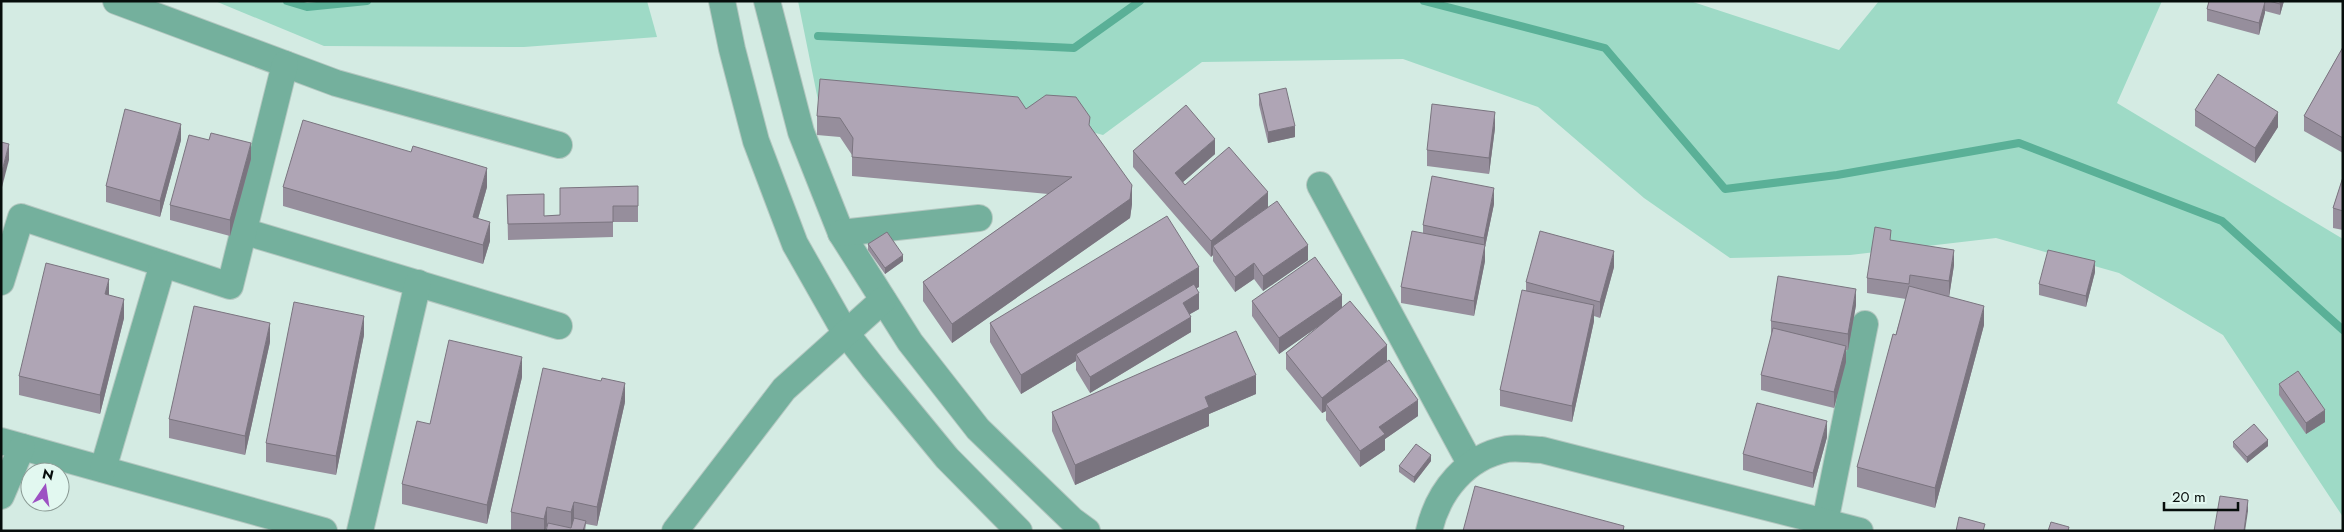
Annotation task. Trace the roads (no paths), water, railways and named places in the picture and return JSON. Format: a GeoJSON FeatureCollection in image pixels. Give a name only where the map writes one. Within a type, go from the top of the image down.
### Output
{"type":"FeatureCollection","features":[{"type":"Feature","properties":{"kind":"street"},"geometry":{"type":"LineString","coordinates":[[116,1],[336,83],[559,145]]}},
{"type":"Feature","properties":{"kind":"street"},"geometry":{"type":"LineString","coordinates":[[722,1],[732,49],[756,141],[795,244],[845,332],[947,458],[1019,531]]}},
{"type":"Feature","properties":{"kind":"street"},"geometry":{"type":"LineString","coordinates":[[767,1],[774,37],[801,132],[841,233],[910,342],[978,430],[1072,520],[1087,531]]}},
{"type":"Feature","properties":{"kind":"street"},"geometry":{"type":"LineString","coordinates":[[1,282],[21,217],[230,286],[285,64]]}},
{"type":"Feature","properties":{"kind":"street"},"geometry":{"type":"LineString","coordinates":[[1320,185],[1470,463]]}},
{"type":"Feature","properties":{"kind":"street"},"geometry":{"type":"LineString","coordinates":[[841,233],[979,218]]}},
{"type":"Feature","properties":{"kind":"street"},"geometry":{"type":"LineString","coordinates":[[243,231],[559,326]]}},
{"type":"Feature","properties":{"kind":"street"},"geometry":{"type":"LineString","coordinates":[[103,469],[163,264]]}},
{"type":"Feature","properties":{"kind":"street"},"geometry":{"type":"LineString","coordinates":[[360,531],[418,283]]}},
{"type":"Feature","properties":{"kind":"street"},"geometry":{"type":"LineString","coordinates":[[675,531],[784,389],[882,300]]}},
{"type":"Feature","properties":{"kind":"street"},"geometry":{"type":"LineString","coordinates":[[1825,522],[1865,324]]}},
{"type":"Feature","properties":{"kind":"street"},"geometry":{"type":"LineString","coordinates":[[1,496],[12,444],[324,531]]}},
{"type":"Feature","properties":{"kind":"street"},"geometry":{"type":"LineString","coordinates":[[1429,531],[1432,518],[1446,489],[1470,463],[1508,449],[1542,450],[1860,531]]}},
{"type":"Feature","properties":{"kind":"waterway"},"geometry":{"type":"LineString","coordinates":[[287,1],[307,7],[367,1]]}},
{"type":"Feature","properties":{"kind":"waterway"},"geometry":{"type":"LineString","coordinates":[[818,36],[1074,48],[1140,1]]}},
{"type":"Feature","properties":{"kind":"waterway"},"geometry":{"type":"LineString","coordinates":[[1424,1],[1605,48],[1725,189],[1837,175],[2019,143],[2222,221],[2343,330]]}}]}
